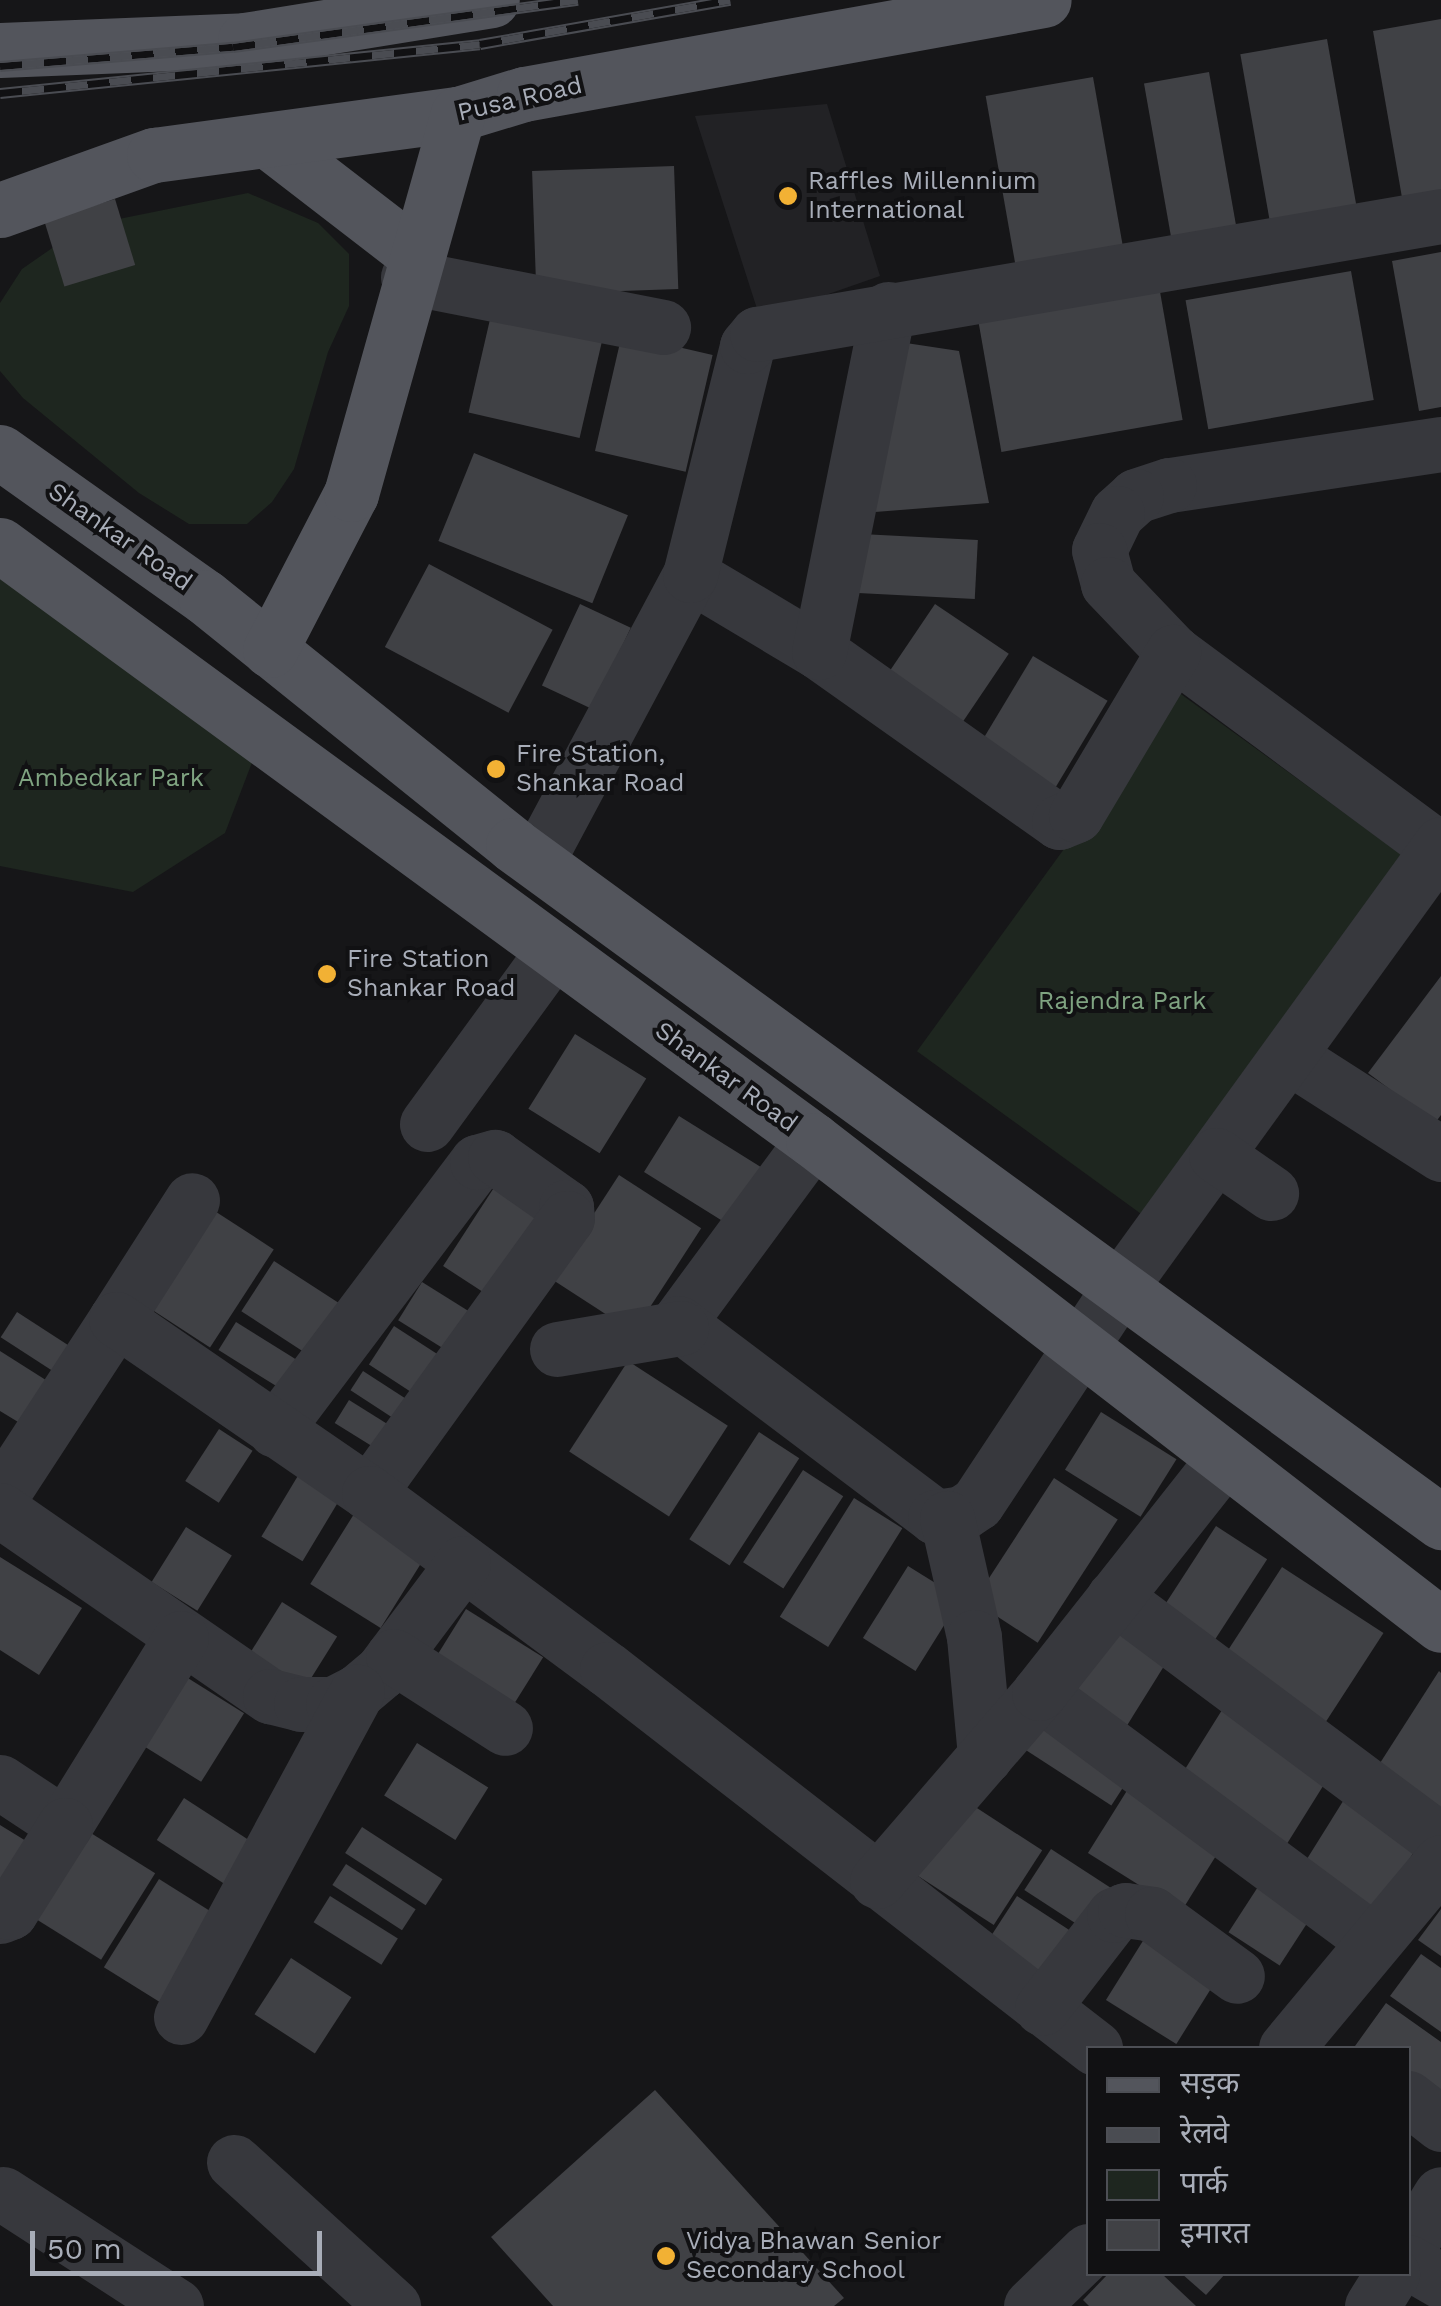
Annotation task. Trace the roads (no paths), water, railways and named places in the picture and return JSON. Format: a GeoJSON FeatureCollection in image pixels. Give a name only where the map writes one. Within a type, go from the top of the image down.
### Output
{"type":"FeatureCollection","features":[{"type":"Feature","properties":{"kind":"main road"},"geometry":{"type":"LineString","coordinates":[[0,50],[245,40],[492,0]]}},
{"type":"Feature","properties":{"kind":"main road","name":"Pusa Road"},"geometry":{"type":"LineString","coordinates":[[0,210],[154,156],[458,114],[524,94],[1044,0]]}},
{"type":"Feature","properties":{"kind":"main road"},"geometry":{"type":"LineString","coordinates":[[270,650],[351,494],[412,266],[458,114]]}},
{"type":"Feature","properties":{"kind":"main road"},"geometry":{"type":"LineString","coordinates":[[267,140],[412,266]]}},
{"type":"Feature","properties":{"kind":"main road","name":"Shankar Road"},"geometry":{"type":"LineString","coordinates":[[0,452],[270,650],[525,853],[1441,1522]]}},
{"type":"Feature","properties":{"kind":"main road","name":"Shankar Road"},"geometry":{"type":"LineString","coordinates":[[0,545],[812,1140],[1079,1351],[1441,1625]]}},
{"type":"Feature","properties":{"kind":"main road"},"geometry":{"type":"LineString","coordinates":[[478,892],[525,853]]}},
{"type":"Feature","properties":{"kind":"street"},"geometry":{"type":"LineString","coordinates":[[525,853],[690,575],[750,339],[888,309],[1441,216]]}},
{"type":"Feature","properties":{"kind":"street"},"geometry":{"type":"LineString","coordinates":[[412,266],[663,327]]}},
{"type":"Feature","properties":{"kind":"street"},"geometry":{"type":"LineString","coordinates":[[819,652],[888,309]]}},
{"type":"Feature","properties":{"kind":"street"},"geometry":{"type":"LineString","coordinates":[[812,1140],[678,1316],[680,1328],[935,1517],[947,1518],[977,1503],[1120,1288],[1440,848],[1173,652],[1108,584],[1099,550],[1105,530],[1136,496],[1170,484],[1441,444]]}},
{"type":"Feature","properties":{"kind":"street"},"geometry":{"type":"LineString","coordinates":[[690,575],[819,652],[1059,822],[1076,815],[1173,652]]}},
{"type":"Feature","properties":{"kind":"street"},"geometry":{"type":"LineString","coordinates":[[427,1124],[554,950]]}},
{"type":"Feature","properties":{"kind":"street"},"geometry":{"type":"LineString","coordinates":[[1288,1056],[1441,1154]]}},
{"type":"Feature","properties":{"kind":"street"},"geometry":{"type":"LineString","coordinates":[[1216,1155],[1270,1193]]}},
{"type":"Feature","properties":{"kind":"street"},"geometry":{"type":"LineString","coordinates":[[275,1430],[477,1162],[494,1157],[566,1207],[567,1218],[369,1493]]}},
{"type":"Feature","properties":{"kind":"street"},"geometry":{"type":"LineString","coordinates":[[0,1497],[192,1200]]}},
{"type":"Feature","properties":{"kind":"street"},"geometry":{"type":"LineString","coordinates":[[116,1318],[463,1562],[1091,2046]]}},
{"type":"Feature","properties":{"kind":"street"},"geometry":{"type":"LineString","coordinates":[[557,1348],[680,1328]]}},
{"type":"Feature","properties":{"kind":"street"},"geometry":{"type":"LineString","coordinates":[[878,1881],[1039,1693],[1224,1459]]}},
{"type":"Feature","properties":{"kind":"street"},"geometry":{"type":"LineString","coordinates":[[0,1510],[270,1696],[333,1704],[375,1674]]}},
{"type":"Feature","properties":{"kind":"street"},"geometry":{"type":"LineString","coordinates":[[947,1518],[974,1637],[985,1756]]}},
{"type":"Feature","properties":{"kind":"street"},"geometry":{"type":"LineString","coordinates":[[181,2017],[375,1674],[463,1562]]}},
{"type":"Feature","properties":{"kind":"street"},"geometry":{"type":"LineString","coordinates":[[1114,1597],[1441,1840]]}},
{"type":"Feature","properties":{"kind":"street"},"geometry":{"type":"LineString","coordinates":[[0,1916],[10,1912],[181,1638]]}},
{"type":"Feature","properties":{"kind":"street"},"geometry":{"type":"LineString","coordinates":[[375,1674],[505,1728]]}},
{"type":"Feature","properties":{"kind":"street"},"geometry":{"type":"LineString","coordinates":[[1039,1693],[1374,1941]]}},
{"type":"Feature","properties":{"kind":"street"},"geometry":{"type":"LineString","coordinates":[[0,1782],[65,1826]]}},
{"type":"Feature","properties":{"kind":"street"},"geometry":{"type":"LineString","coordinates":[[1313,2039],[1374,1941],[1441,1862]]}},
{"type":"Feature","properties":{"kind":"street"},"geometry":{"type":"LineString","coordinates":[[1042,2008],[1114,1914],[1125,1910],[1152,1914],[1237,1976]]}},
{"type":"Feature","properties":{"kind":"street"},"geometry":{"type":"LineString","coordinates":[[1411,2100],[1441,2124]]}},
{"type":"Feature","properties":{"kind":"street"},"geometry":{"type":"LineString","coordinates":[[234,2162],[338,2287],[393,2306]]}},
{"type":"Feature","properties":{"kind":"street"},"geometry":{"type":"LineString","coordinates":[[3,2194],[176,2306]]}},
{"type":"Feature","properties":{"kind":"street"},"geometry":{"type":"LineString","coordinates":[[1411,2241],[1441,2194]]}},
{"type":"Feature","properties":{"kind":"street"},"geometry":{"type":"LineString","coordinates":[[1411,2264],[1441,2281]]}},
{"type":"Feature","properties":{"kind":"street"},"geometry":{"type":"LineString","coordinates":[[1372,2306],[1391,2276]]}},
{"type":"Feature","properties":{"kind":"railway"},"geometry":{"type":"LineString","coordinates":[[0,66],[233,47],[578,0]]}},
{"type":"Feature","properties":{"kind":"railway"},"geometry":{"type":"LineString","coordinates":[[0,93],[480,44],[730,0]]}},
{"type":"Feature","properties":{"kind":"place","name":"Raffles Millennium International"},"geometry":{"type":"Point","coordinates":[788,196]}},
{"type":"Feature","properties":{"kind":"place","name":"Fire Station, Shankar Road"},"geometry":{"type":"Point","coordinates":[496,769]}},
{"type":"Feature","properties":{"kind":"place","name":"Fire Station Shankar Road"},"geometry":{"type":"Point","coordinates":[327,974]}},
{"type":"Feature","properties":{"kind":"place","name":"Vidya Bhawan Senior Secondary School"},"geometry":{"type":"Point","coordinates":[666,2256]}},
{"type":"Feature","properties":{"kind":"park label","name":"Ambedkar Park"},"geometry":{"type":"Point","coordinates":[111,778]}},
{"type":"Feature","properties":{"kind":"park label","name":"Rajendra Park"},"geometry":{"type":"Point","coordinates":[1122,1001]}}]}
